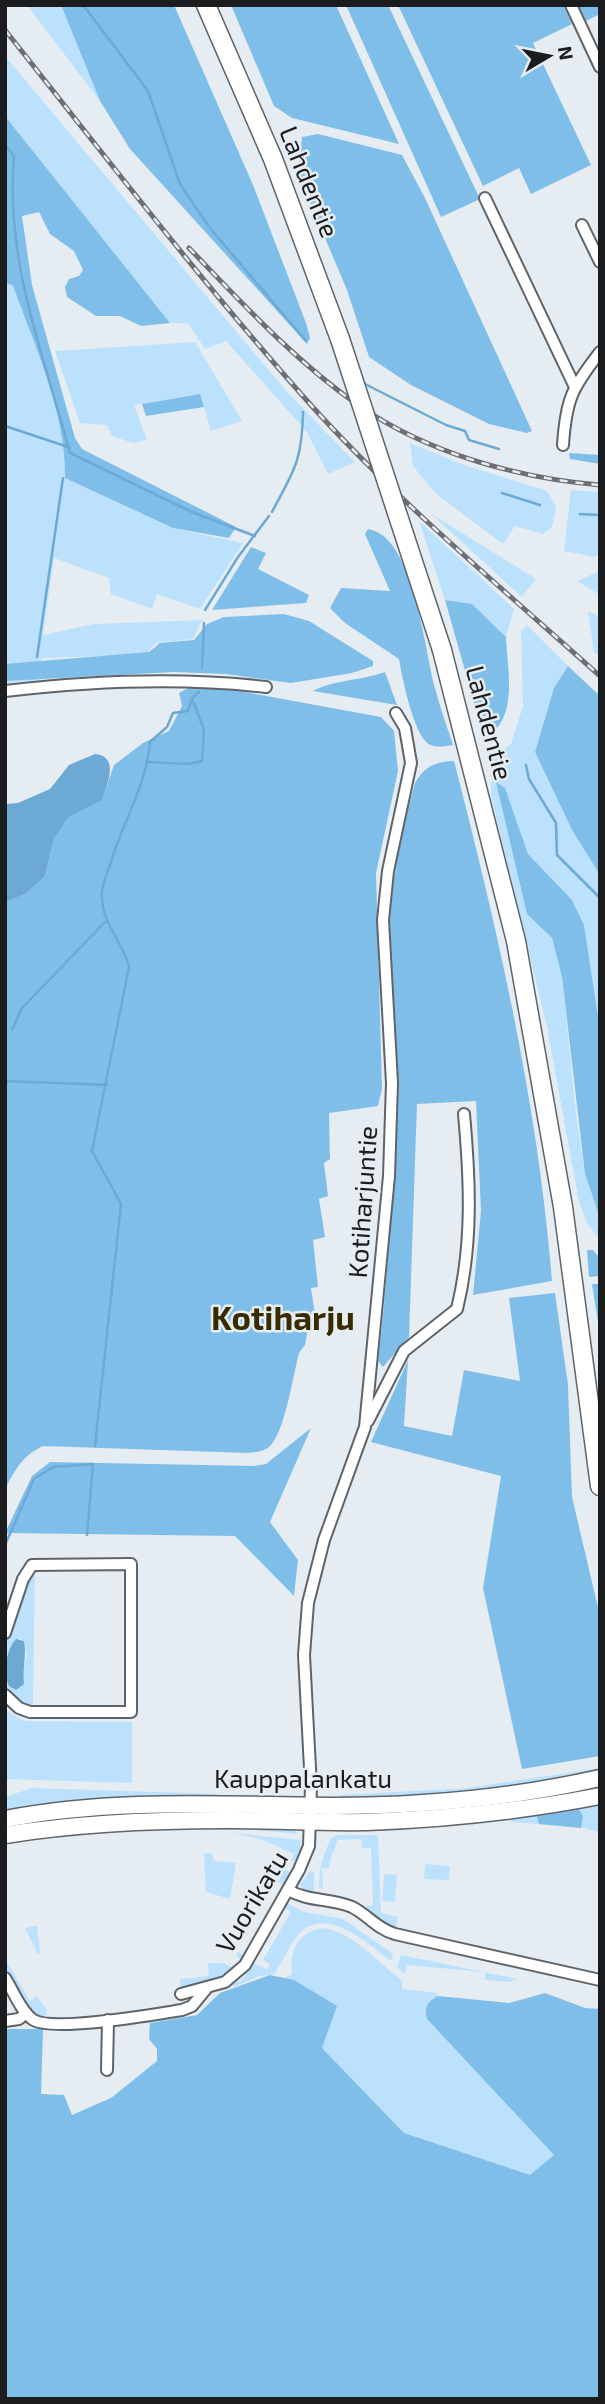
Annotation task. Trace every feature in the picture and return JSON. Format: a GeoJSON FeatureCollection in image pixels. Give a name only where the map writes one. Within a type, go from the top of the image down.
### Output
{"type":"FeatureCollection","features":[{"type":"Feature","properties":{"kind":"highway","name":"Lahdentie"},"geometry":{"type":"LineString","coordinates":[[206,5],[278,172],[340,339],[442,650],[480,790],[516,941],[563,1206],[600,1486]]}},
{"type":"Feature","properties":{"kind":"main road","name":"Kauppalankatu"},"geometry":{"type":"LineString","coordinates":[[5,1835],[132,1822],[310,1814],[523,1792],[600,1778]]}},
{"type":"Feature","properties":{"kind":"main road","name":"Kauppalankatu"},"geometry":{"type":"LineString","coordinates":[[5,1819],[148,1803],[310,1814],[460,1816],[600,1796]]}},
{"type":"Feature","properties":{"kind":"street"},"geometry":{"type":"LineString","coordinates":[[571,5],[600,68]]}},
{"type":"Feature","properties":{"kind":"street"},"geometry":{"type":"LineString","coordinates":[[485,198],[574,385]]}},
{"type":"Feature","properties":{"kind":"street"},"geometry":{"type":"LineString","coordinates":[[582,225],[600,262]]}},
{"type":"Feature","properties":{"kind":"street"},"geometry":{"type":"LineString","coordinates":[[563,445],[568,400],[574,385],[600,352]]}},
{"type":"Feature","properties":{"kind":"street"},"geometry":{"type":"LineString","coordinates":[[5,691],[107,682],[181,681],[266,687]]}},
{"type":"Feature","properties":{"kind":"street","name":"Kotiharjuntie"},"geometry":{"type":"LineString","coordinates":[[310,1814],[304,1677],[308,1603],[324,1540],[365,1427],[389,1176],[392,1083],[384,896],[411,763],[405,728],[396,713]]}},
{"type":"Feature","properties":{"kind":"street"},"geometry":{"type":"LineString","coordinates":[[365,1427],[404,1351],[457,1309],[469,1233],[471,1201],[464,1114]]}},
{"type":"Feature","properties":{"kind":"street"},"geometry":{"type":"LineString","coordinates":[[5,1633],[23,1579],[32,1565],[131,1564],[131,1712],[30,1712],[19,1708],[5,1695]]}},
{"type":"Feature","properties":{"kind":"street","name":"Vuorikatu"},"geometry":{"type":"LineString","coordinates":[[31,2017],[58,2024],[187,2009],[206,1989],[225,1982],[245,1965],[307,1856],[310,1814]]}},
{"type":"Feature","properties":{"kind":"street"},"geometry":{"type":"LineString","coordinates":[[288,1890],[307,1899],[354,1908],[378,1927],[395,1934],[600,1980]]}},
{"type":"Feature","properties":{"kind":"street"},"geometry":{"type":"LineString","coordinates":[[5,1978],[31,2017],[5,2021]]}},
{"type":"Feature","properties":{"kind":"street"},"geometry":{"type":"LineString","coordinates":[[181,1994],[206,1989]]}},
{"type":"Feature","properties":{"kind":"street"},"geometry":{"type":"LineString","coordinates":[[107,2070],[108,2020]]}},
{"type":"Feature","properties":{"kind":"shaded area"},"geometry":{"type":"Polygon","coordinates":[[[27,5],[61,5],[100,101],[27,5]]]}},
{"type":"Feature","properties":{"kind":"shaded area"},"geometry":{"type":"Polygon","coordinates":[[[61,5],[174,5],[253,185],[306,323],[310,338],[307,344],[130,149],[100,101],[61,5]]]}},
{"type":"Feature","properties":{"kind":"shaded area"},"geometry":{"type":"Polygon","coordinates":[[[231,5],[336,5],[399,144],[292,118],[274,106],[231,5]]]}},
{"type":"Feature","properties":{"kind":"shaded area"},"geometry":{"type":"Polygon","coordinates":[[[346,5],[388,5],[480,199],[441,217],[346,5]]]}},
{"type":"Feature","properties":{"kind":"shaded area"},"geometry":{"type":"Polygon","coordinates":[[[398,5],[563,5],[572,24],[533,43],[591,165],[531,194],[519,168],[483,186],[398,5]]]}},
{"type":"Feature","properties":{"kind":"shaded area"},"geometry":{"type":"Polygon","coordinates":[[[578,5],[600,5],[600,14],[584,22],[578,5]]]}},
{"type":"Feature","properties":{"kind":"shaded area"},"geometry":{"type":"Polygon","coordinates":[[[5,56],[287,392],[355,462],[328,474],[307,432],[226,341],[205,349],[188,323],[170,323],[5,116],[5,56]]]}},
{"type":"Feature","properties":{"kind":"shaded area"},"geometry":{"type":"Polygon","coordinates":[[[5,116],[170,323],[141,326],[120,316],[96,316],[67,297],[65,287],[69,279],[79,276],[83,270],[74,251],[50,234],[39,212],[22,216],[32,285],[75,438],[82,449],[236,527],[229,538],[173,528],[65,478],[60,429],[48,380],[13,286],[5,282],[5,116]]]}},
{"type":"Feature","properties":{"kind":"shaded area"},"geometry":{"type":"Polygon","coordinates":[[[318,134],[402,155],[425,198],[532,431],[527,433],[489,424],[411,385],[369,357],[347,290],[298,174],[302,137],[318,134]]]}},
{"type":"Feature","properties":{"kind":"shaded area"},"geometry":{"type":"Polygon","coordinates":[[[5,282],[13,286],[48,380],[60,429],[65,478],[173,528],[243,543],[200,609],[157,594],[152,609],[111,594],[109,578],[54,558],[43,635],[94,624],[202,620],[193,639],[156,643],[144,655],[42,658],[39,680],[5,683],[5,282]]]}},
{"type":"Feature","properties":{"kind":"shaded area"},"geometry":{"type":"Polygon","coordinates":[[[195,342],[242,421],[211,431],[200,394],[134,405],[147,440],[133,443],[112,436],[107,425],[80,423],[55,351],[195,342]]]}},
{"type":"Feature","properties":{"kind":"shaded area"},"geometry":{"type":"Polygon","coordinates":[[[200,394],[204,407],[146,416],[142,404],[200,394]]]}},
{"type":"Feature","properties":{"kind":"shaded area"},"geometry":{"type":"Polygon","coordinates":[[[410,443],[464,465],[547,491],[556,507],[552,527],[543,534],[515,526],[503,544],[435,493],[413,466],[410,443]]]}},
{"type":"Feature","properties":{"kind":"shaded area"},"geometry":{"type":"Polygon","coordinates":[[[569,453],[600,455],[600,464],[570,459],[569,453]]]}},
{"type":"Feature","properties":{"kind":"shaded area"},"geometry":{"type":"Polygon","coordinates":[[[571,490],[600,492],[600,554],[594,557],[564,551],[571,490]]]}},
{"type":"Feature","properties":{"kind":"shaded area"},"geometry":{"type":"Polygon","coordinates":[[[430,513],[536,579],[522,597],[430,513]]]}},
{"type":"Feature","properties":{"kind":"shaded area"},"geometry":{"type":"Polygon","coordinates":[[[419,521],[514,609],[506,637],[472,604],[445,600],[419,521]]]}},
{"type":"Feature","properties":{"kind":"shaded area"},"geometry":{"type":"Polygon","coordinates":[[[368,529],[384,536],[396,551],[407,573],[422,624],[437,695],[453,745],[436,746],[425,740],[414,720],[399,659],[345,623],[330,608],[341,588],[390,591],[365,534],[368,529]]]}},
{"type":"Feature","properties":{"kind":"shaded area"},"geometry":{"type":"Polygon","coordinates":[[[251,547],[266,553],[258,569],[309,595],[306,603],[212,610],[251,547]]]}},
{"type":"Feature","properties":{"kind":"shaded area"},"geometry":{"type":"Polygon","coordinates":[[[600,571],[600,595],[577,581],[600,571]]]}},
{"type":"Feature","properties":{"kind":"shaded area"},"geometry":{"type":"Polygon","coordinates":[[[445,600],[472,604],[506,637],[508,702],[499,725],[491,733],[485,731],[479,720],[445,600]]]}},
{"type":"Feature","properties":{"kind":"shaded area"},"geometry":{"type":"Polygon","coordinates":[[[588,611],[600,616],[600,657],[594,652],[588,611]]]}},
{"type":"Feature","properties":{"kind":"shaded area"},"geometry":{"type":"Polygon","coordinates":[[[284,614],[309,621],[373,661],[373,666],[352,673],[291,683],[226,674],[174,672],[5,681],[5,664],[149,652],[160,643],[194,640],[207,624],[224,617],[284,614]]]}},
{"type":"Feature","properties":{"kind":"shaded area"},"geometry":{"type":"Polygon","coordinates":[[[527,625],[568,666],[554,688],[535,752],[572,830],[600,875],[600,1029],[584,925],[572,900],[528,854],[505,788],[527,914],[552,938],[562,977],[576,1115],[585,1174],[600,1218],[600,1240],[587,1223],[579,1202],[547,1027],[491,796],[492,758],[511,744],[523,706],[521,631],[527,625]]]}},
{"type":"Feature","properties":{"kind":"shaded area"},"geometry":{"type":"Polygon","coordinates":[[[568,666],[600,696],[600,875],[572,830],[535,752],[554,688],[568,666]]]}},
{"type":"Feature","properties":{"kind":"shaded area"},"geometry":{"type":"Polygon","coordinates":[[[385,672],[397,705],[313,691],[328,685],[385,672]]]}},
{"type":"Feature","properties":{"kind":"shaded area"},"geometry":{"type":"Polygon","coordinates":[[[190,687],[223,688],[381,717],[394,731],[398,771],[376,873],[382,1089],[378,1106],[329,1113],[330,1159],[324,1163],[328,1196],[319,1199],[325,1237],[313,1240],[318,1287],[311,1288],[316,1321],[309,1322],[305,1345],[299,1353],[280,1430],[269,1447],[248,1453],[43,1446],[16,1469],[5,1489],[5,903],[27,893],[45,876],[54,839],[68,818],[102,800],[114,765],[143,743],[169,731],[182,706],[179,693],[190,687]]]}},
{"type":"Feature","properties":{"kind":"shaded area"},"geometry":{"type":"Polygon","coordinates":[[[95,754],[103,756],[110,765],[109,779],[102,800],[68,818],[54,839],[45,876],[27,893],[5,903],[5,804],[18,803],[50,789],[69,765],[95,754]]]}},
{"type":"Feature","properties":{"kind":"shaded area"},"geometry":{"type":"Polygon","coordinates":[[[454,761],[486,889],[514,1019],[537,1149],[552,1281],[473,1295],[481,1211],[476,1101],[417,1104],[409,1337],[383,1367],[378,1361],[389,1242],[396,1042],[390,956],[393,890],[404,825],[415,783],[431,766],[454,761]]]}},
{"type":"Feature","properties":{"kind":"shaded area"},"geometry":{"type":"Polygon","coordinates":[[[496,782],[505,788],[528,854],[572,900],[584,925],[600,1029],[600,1218],[585,1174],[562,977],[552,938],[527,914],[496,782]]]}},
{"type":"Feature","properties":{"kind":"shaded area"},"geometry":{"type":"Polygon","coordinates":[[[587,1250],[593,1250],[600,1258],[600,1276],[589,1277],[587,1250]]]}},
{"type":"Feature","properties":{"kind":"shaded area"},"geometry":{"type":"Polygon","coordinates":[[[592,1284],[600,1284],[600,1335],[592,1284]]]}},
{"type":"Feature","properties":{"kind":"shaded area"},"geometry":{"type":"Polygon","coordinates":[[[555,1293],[568,1385],[572,1497],[600,1616],[600,1756],[522,1769],[483,1588],[501,1476],[371,1442],[408,1360],[404,1426],[452,1436],[464,1370],[520,1381],[509,1298],[555,1293]]]}},
{"type":"Feature","properties":{"kind":"shaded area"},"geometry":{"type":"Polygon","coordinates":[[[311,1428],[270,1522],[298,1560],[294,1596],[235,1536],[5,1533],[32,1476],[50,1462],[254,1466],[266,1464],[311,1428]]]}},
{"type":"Feature","properties":{"kind":"shaded area"},"geometry":{"type":"Polygon","coordinates":[[[35,1573],[33,1707],[17,1701],[5,1689],[5,1643],[25,1585],[35,1573]],[[19,1638],[9,1653],[22,1673],[27,1656],[24,1641],[19,1638]]]}},
{"type":"Feature","properties":{"kind":"shaded area"},"geometry":{"type":"Polygon","coordinates":[[[16,1639],[24,1641],[25,1652],[24,1684],[16,1690],[9,1686],[6,1668],[10,1649],[16,1639]]]}},
{"type":"Feature","properties":{"kind":"shaded area"},"geometry":{"type":"Polygon","coordinates":[[[5,1710],[25,1721],[132,1722],[132,1783],[5,1779],[5,1710]]]}},
{"type":"Feature","properties":{"kind":"shaded area"},"geometry":{"type":"Polygon","coordinates":[[[600,1768],[600,1773],[501,1788],[336,1800],[340,1795],[467,1788],[600,1768]]]}},
{"type":"Feature","properties":{"kind":"shaded area"},"geometry":{"type":"Polygon","coordinates":[[[32,1788],[220,1794],[200,1798],[48,1802],[5,1810],[5,1797],[32,1788]]]}},
{"type":"Feature","properties":{"kind":"shaded area"},"geometry":{"type":"Polygon","coordinates":[[[600,1803],[600,1832],[579,1827],[511,1822],[509,1819],[600,1803]]]}},
{"type":"Feature","properties":{"kind":"shaded area"},"geometry":{"type":"Polygon","coordinates":[[[579,1810],[583,1816],[581,1828],[539,1824],[537,1816],[579,1810]]]}},
{"type":"Feature","properties":{"kind":"shaded area"},"geometry":{"type":"Polygon","coordinates":[[[291,1827],[298,1834],[254,1830],[150,1828],[291,1827]]]}},
{"type":"Feature","properties":{"kind":"shaded area"},"geometry":{"type":"Polygon","coordinates":[[[233,1833],[301,1840],[299,1860],[291,1861],[294,1854],[263,1840],[233,1833]]]}},
{"type":"Feature","properties":{"kind":"shaded area"},"geometry":{"type":"Polygon","coordinates":[[[378,1835],[381,1913],[398,1917],[396,1929],[368,1911],[367,1906],[373,1905],[371,1848],[362,1848],[361,1839],[337,1840],[329,1868],[322,1868],[323,1889],[319,1887],[321,1868],[326,1849],[332,1837],[378,1835]]]}},
{"type":"Feature","properties":{"kind":"shaded area"},"geometry":{"type":"Polygon","coordinates":[[[212,1853],[214,1861],[236,1863],[230,1899],[206,1892],[204,1854],[212,1853]]]}},
{"type":"Feature","properties":{"kind":"shaded area"},"geometry":{"type":"Polygon","coordinates":[[[425,1864],[450,1866],[449,1880],[424,1879],[425,1864]]]}},
{"type":"Feature","properties":{"kind":"shaded area"},"geometry":{"type":"Polygon","coordinates":[[[285,1869],[292,1874],[241,1961],[236,1955],[238,1952],[244,1955],[284,1886],[278,1882],[285,1869]]]}},
{"type":"Feature","properties":{"kind":"shaded area"},"geometry":{"type":"Polygon","coordinates":[[[310,1871],[314,1872],[314,1895],[304,1892],[300,1885],[310,1871]]]}},
{"type":"Feature","properties":{"kind":"shaded area"},"geometry":{"type":"Polygon","coordinates":[[[384,1874],[397,1875],[395,1902],[382,1901],[384,1874]]]}},
{"type":"Feature","properties":{"kind":"shaded area"},"geometry":{"type":"Polygon","coordinates":[[[287,1903],[304,1912],[343,1919],[392,1953],[393,1959],[389,1960],[345,1929],[320,1924],[308,1927],[297,1936],[274,1974],[260,1976],[234,1987],[232,1983],[241,1981],[253,1963],[267,1969],[270,1964],[263,1960],[291,1912],[284,1907],[287,1903]]]}},
{"type":"Feature","properties":{"kind":"shaded area"},"geometry":{"type":"Polygon","coordinates":[[[37,1926],[40,1952],[38,1955],[25,1928],[37,1926]]]}},
{"type":"Feature","properties":{"kind":"shaded area"},"geometry":{"type":"Polygon","coordinates":[[[323,1928],[345,1935],[365,1949],[402,1981],[402,1989],[437,1993],[438,1996],[427,2005],[427,2019],[554,2155],[531,2176],[404,2133],[322,2048],[336,2007],[306,1988],[283,1979],[292,1974],[292,1957],[301,1938],[323,1928]]]}},
{"type":"Feature","properties":{"kind":"shaded area"},"geometry":{"type":"Polygon","coordinates":[[[401,1955],[482,1972],[407,1965],[405,1973],[397,1967],[401,1955]]]}},
{"type":"Feature","properties":{"kind":"shaded area"},"geometry":{"type":"Polygon","coordinates":[[[5,1959],[30,2001],[37,1996],[47,2010],[45,2016],[41,2018],[22,2000],[8,1974],[5,1959]]]}},
{"type":"Feature","properties":{"kind":"shaded area"},"geometry":{"type":"Polygon","coordinates":[[[208,1963],[224,1963],[233,1968],[216,1981],[181,1989],[180,1979],[209,1976],[208,1963]]]}},
{"type":"Feature","properties":{"kind":"shaded area"},"geometry":{"type":"Polygon","coordinates":[[[485,1972],[517,1979],[510,1982],[485,1980],[485,1972]]]}},
{"type":"Feature","properties":{"kind":"shaded area"},"geometry":{"type":"Polygon","coordinates":[[[270,1975],[294,1980],[337,2006],[322,2048],[404,2133],[530,2175],[554,2155],[427,2019],[427,2005],[438,1996],[509,2003],[545,1993],[585,2008],[600,2009],[600,2399],[5,2399],[5,2029],[43,2029],[41,2094],[64,2095],[72,2115],[111,2098],[157,2061],[157,2049],[149,2039],[150,2023],[197,2015],[220,1993],[270,1975]]]}},
{"type":"Feature","properties":{"kind":"waterway"},"geometry":{"type":"LineString","coordinates":[[83,5],[148,91],[180,184],[209,227],[305,340]]}},
{"type":"Feature","properties":{"kind":"waterway"},"geometry":{"type":"LineString","coordinates":[[5,145],[14,156],[15,233],[28,307],[70,453],[192,512],[255,536]]}},
{"type":"Feature","properties":{"kind":"waterway"},"geometry":{"type":"LineString","coordinates":[[363,383],[446,425],[465,431],[469,440],[499,449]]}},
{"type":"Feature","properties":{"kind":"waterway"},"geometry":{"type":"LineString","coordinates":[[272,512],[299,455],[303,412]]}},
{"type":"Feature","properties":{"kind":"waterway"},"geometry":{"type":"LineString","coordinates":[[5,426],[68,447]]}},
{"type":"Feature","properties":{"kind":"waterway"},"geometry":{"type":"LineString","coordinates":[[37,657],[63,478]]}},
{"type":"Feature","properties":{"kind":"waterway"},"geometry":{"type":"LineString","coordinates":[[502,493],[540,505]]}},
{"type":"Feature","properties":{"kind":"waterway"},"geometry":{"type":"LineString","coordinates":[[580,514],[600,515]]}},
{"type":"Feature","properties":{"kind":"waterway"},"geometry":{"type":"LineString","coordinates":[[205,610],[238,557],[269,516]]}},
{"type":"Feature","properties":{"kind":"waterway"},"geometry":{"type":"LineString","coordinates":[[202,668],[204,623]]}},
{"type":"Feature","properties":{"kind":"waterway"},"geometry":{"type":"LineString","coordinates":[[149,762],[188,764],[202,761],[204,730],[192,698],[199,692]]}},
{"type":"Feature","properties":{"kind":"waterway"},"geometry":{"type":"LineString","coordinates":[[95,1446],[121,1204],[92,1151],[129,967],[104,913],[102,891],[115,849],[139,789],[150,742],[167,727],[173,713],[188,711],[192,698]]}},
{"type":"Feature","properties":{"kind":"waterway"},"geometry":{"type":"LineString","coordinates":[[526,765],[529,779],[556,823],[557,855],[600,898]]}},
{"type":"Feature","properties":{"kind":"waterway"},"geometry":{"type":"LineString","coordinates":[[12,1030],[22,1008],[105,922]]}},
{"type":"Feature","properties":{"kind":"waterway"},"geometry":{"type":"LineString","coordinates":[[5,1081],[107,1085]]}},
{"type":"Feature","properties":{"kind":"waterway"},"geometry":{"type":"LineString","coordinates":[[5,1545],[34,1479],[53,1467],[93,1464],[87,1535]]}},
{"type":"Feature","properties":{"kind":"railway"},"geometry":{"type":"LineString","coordinates":[[5,30],[193,266],[310,404],[415,510],[600,676]]}},
{"type":"Feature","properties":{"kind":"railway"},"geometry":{"type":"LineString","coordinates":[[189,248],[312,370],[385,422],[443,450],[474,460],[537,476],[600,485]]}},
{"type":"Feature","properties":{"kind":"district","name":"Kotiharju"},"geometry":{"type":"Point","coordinates":[283,1318]}}]}
